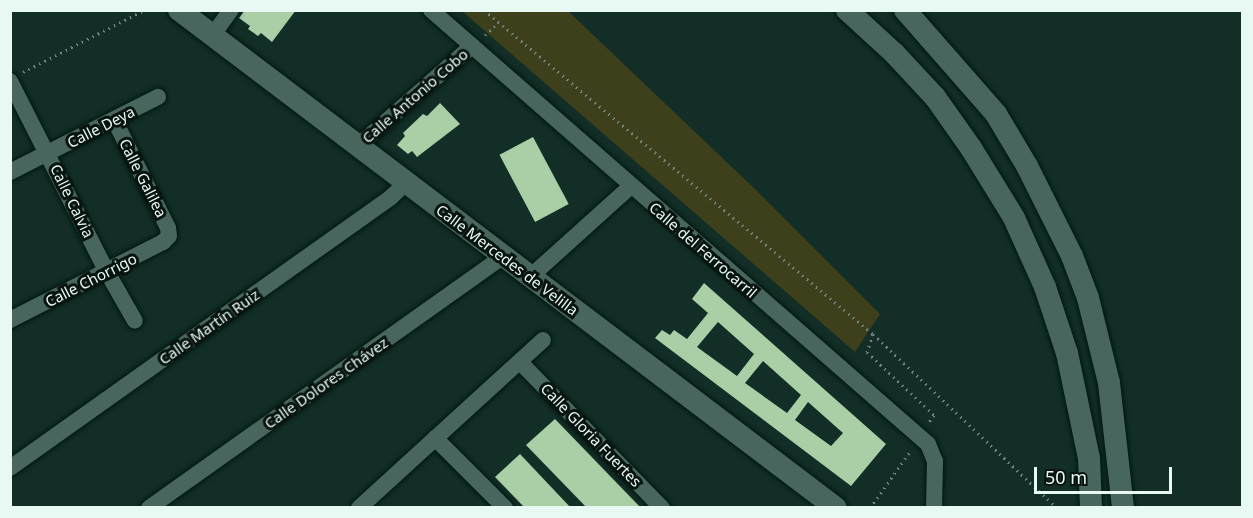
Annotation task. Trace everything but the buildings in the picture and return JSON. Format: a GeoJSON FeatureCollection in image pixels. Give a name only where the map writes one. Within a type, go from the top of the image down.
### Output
{"type":"FeatureCollection","features":[{"type":"Feature","properties":{"kind":"main road","name":"Calle Mercedes de Velilla"},"geometry":{"type":"LineString","coordinates":[[179,10],[502,257],[836,507]]}},
{"type":"Feature","properties":{"kind":"main road"},"geometry":{"type":"LineString","coordinates":[[847,10],[894,53],[935,97],[971,148],[1014,218],[1045,287],[1070,362],[1089,458],[1091,507]]}},
{"type":"Feature","properties":{"kind":"main road"},"geometry":{"type":"LineString","coordinates":[[905,10],[996,114],[1027,166],[1072,256],[1088,298],[1109,383],[1123,507]]}},
{"type":"Feature","properties":{"kind":"street"},"geometry":{"type":"LineString","coordinates":[[212,36],[231,10]]}},
{"type":"Feature","properties":{"kind":"street","name":"Calle del Ferrocarril"},"geometry":{"type":"LineString","coordinates":[[431,10],[928,444],[935,461],[934,507]]}},
{"type":"Feature","properties":{"kind":"street","name":"Calle Antonio Cobo"},"geometry":{"type":"LineString","coordinates":[[358,146],[472,46]]}},
{"type":"Feature","properties":{"kind":"street","name":"Calle Calvia"},"geometry":{"type":"LineString","coordinates":[[16,77],[48,152],[107,272],[135,321]]}},
{"type":"Feature","properties":{"kind":"street","name":"Calle Deya"},"geometry":{"type":"LineString","coordinates":[[10,172],[115,121],[158,97]]}},
{"type":"Feature","properties":{"kind":"street","name":"Calle Galilea"},"geometry":{"type":"LineString","coordinates":[[115,121],[168,228],[169,236]]}},
{"type":"Feature","properties":{"kind":"street","name":"Calle Martín Ruiz"},"geometry":{"type":"LineString","coordinates":[[10,468],[391,197],[406,183]]}},
{"type":"Feature","properties":{"kind":"street"},"geometry":{"type":"LineString","coordinates":[[530,277],[630,186]]}},
{"type":"Feature","properties":{"kind":"street","name":"Calle Chorrigo"},"geometry":{"type":"LineString","coordinates":[[10,320],[107,272],[163,242],[169,236]]}},
{"type":"Feature","properties":{"kind":"street","name":"Calle Dolores Chávez"},"geometry":{"type":"LineString","coordinates":[[149,507],[502,257]]}},
{"type":"Feature","properties":{"kind":"street"},"geometry":{"type":"LineString","coordinates":[[359,507],[543,340]]}},
{"type":"Feature","properties":{"kind":"street","name":"Calle Gloria Fuertes"},"geometry":{"type":"LineString","coordinates":[[520,362],[662,507]]}},
{"type":"Feature","properties":{"kind":"street"},"geometry":{"type":"LineString","coordinates":[[435,438],[505,507]]}},
{"type":"Feature","properties":{"kind":"path"},"geometry":{"type":"LineString","coordinates":[[16,77],[144,10]]}},
{"type":"Feature","properties":{"kind":"path"},"geometry":{"type":"LineString","coordinates":[[484,10],[873,334],[1057,507]]}},
{"type":"Feature","properties":{"kind":"green space"},"geometry":{"type":"Polygon","coordinates":[[[462,11],[568,11],[757,191],[880,314],[855,352],[462,11]]]}}]}
